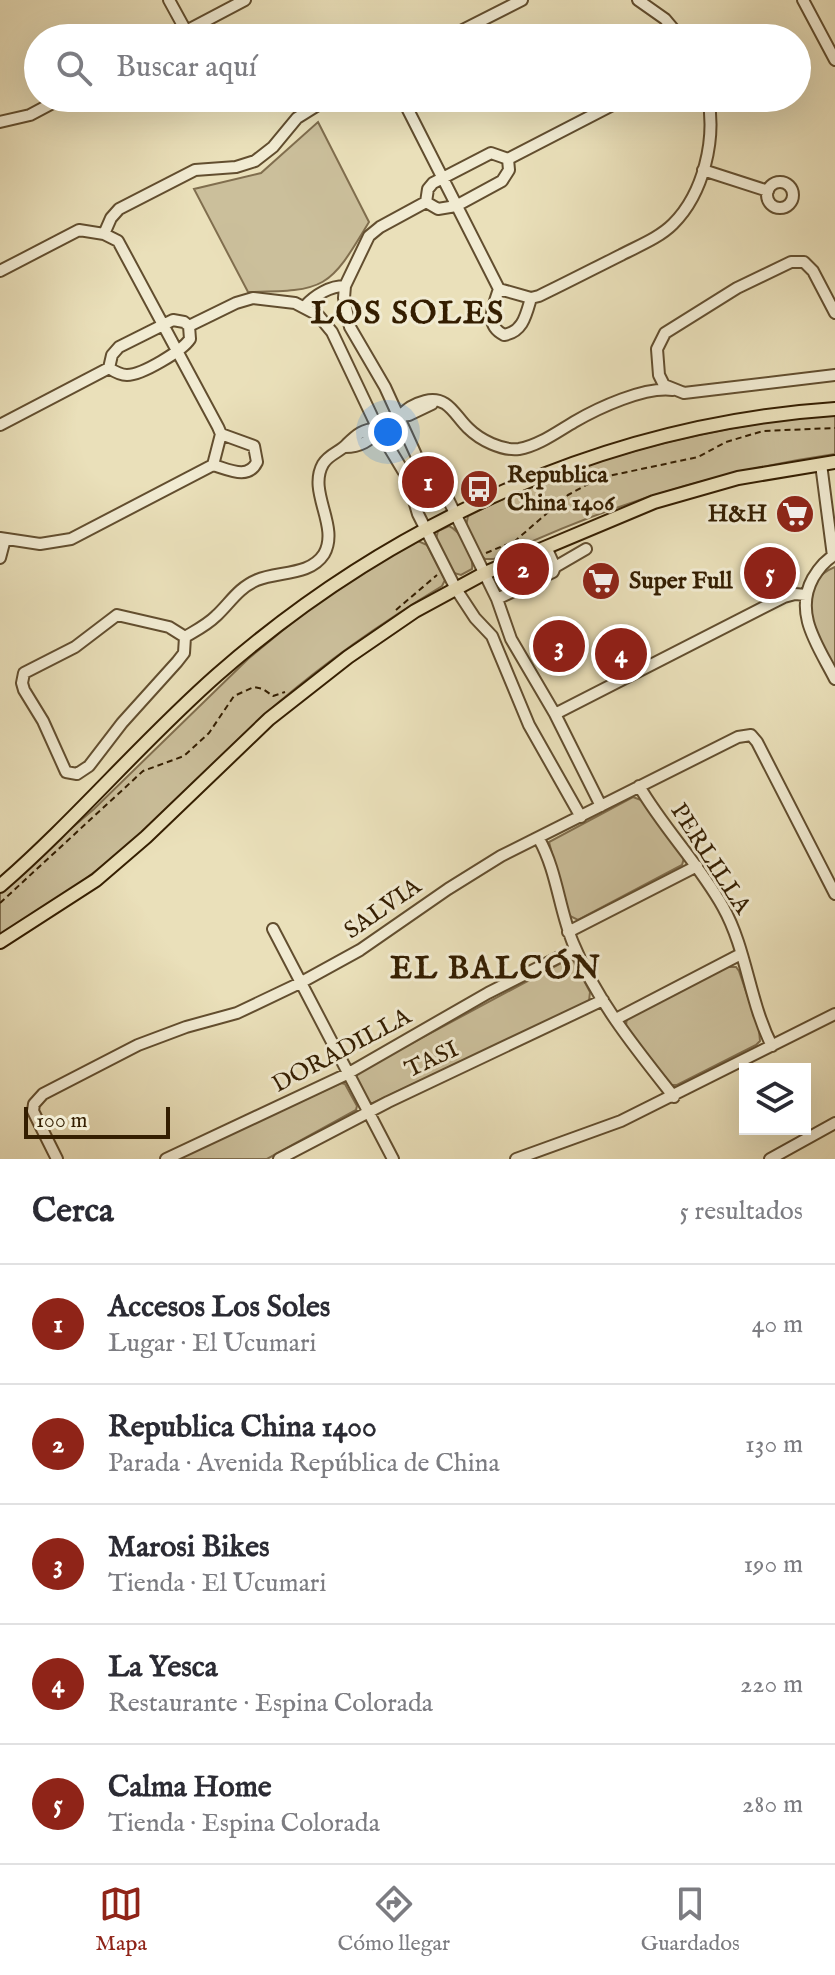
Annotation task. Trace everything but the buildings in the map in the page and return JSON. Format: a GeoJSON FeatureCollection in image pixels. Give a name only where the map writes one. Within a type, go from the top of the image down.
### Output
{"type":"FeatureCollection","features":[{"type":"Feature","properties":{"kind":"main road"},"geometry":{"type":"LineString","coordinates":[[0,886],[50,843],[235,659],[336,581],[455,514],[525,481],[636,443],[757,417],[835,409]]}},
{"type":"Feature","properties":{"kind":"main road"},"geometry":{"type":"LineString","coordinates":[[0,942],[96,880],[146,837],[269,719],[398,622],[485,573],[642,507],[738,478],[835,462]]}},
{"type":"Feature","properties":{"kind":"street"},"geometry":{"type":"LineString","coordinates":[[169,0],[182,24]]}},
{"type":"Feature","properties":{"kind":"street"},"geometry":{"type":"LineString","coordinates":[[199,24],[245,0]]}},
{"type":"Feature","properties":{"kind":"street"},"geometry":{"type":"LineString","coordinates":[[475,24],[522,0]]}},
{"type":"Feature","properties":{"kind":"street"},"geometry":{"type":"LineString","coordinates":[[638,0],[669,24]]}},
{"type":"Feature","properties":{"kind":"street"},"geometry":{"type":"LineString","coordinates":[[803,0],[835,60]]}},
{"type":"Feature","properties":{"kind":"street"},"geometry":{"type":"LineString","coordinates":[[0,122],[36,112]]}},
{"type":"Feature","properties":{"kind":"street"},"geometry":{"type":"LineString","coordinates":[[104,234],[119,209],[186,174],[255,161],[307,112]]}},
{"type":"Feature","properties":{"kind":"street"},"geometry":{"type":"LineString","coordinates":[[409,112],[499,289],[491,313],[493,328],[504,335],[517,331],[531,298]]}},
{"type":"Feature","properties":{"kind":"street"},"geometry":{"type":"LineString","coordinates":[[508,159],[599,112]]}},
{"type":"Feature","properties":{"kind":"street"},"geometry":{"type":"LineString","coordinates":[[499,289],[531,298],[665,230],[682,213],[703,170],[711,135],[709,112]]}},
{"type":"Feature","properties":{"kind":"street"},"geometry":{"type":"LineString","coordinates":[[426,202],[428,189],[441,177],[485,154],[497,154],[508,159]]}},
{"type":"Feature","properties":{"kind":"street"},"geometry":{"type":"LineString","coordinates":[[426,202],[438,209],[456,206],[502,181],[509,170],[508,159]]}},
{"type":"Feature","properties":{"kind":"street"},"geometry":{"type":"LineString","coordinates":[[703,170],[768,191]]}},
{"type":"Feature","properties":{"kind":"street"},"geometry":{"type":"LineString","coordinates":[[426,202],[373,232],[365,242],[345,286],[345,309],[350,327],[400,416],[420,464],[447,497],[497,599],[506,628],[555,714],[601,806]]}},
{"type":"Feature","properties":{"kind":"street"},"geometry":{"type":"LineString","coordinates":[[0,271],[79,230],[104,234],[121,245],[221,434],[254,446],[257,462],[253,469],[242,473],[213,465],[71,539],[40,544],[3,538],[0,558]]}},
{"type":"Feature","properties":{"kind":"street"},"geometry":{"type":"LineString","coordinates":[[638,394],[649,382],[656,364],[659,341],[669,329],[737,288],[791,262],[804,262],[813,271],[835,313]]}},
{"type":"Feature","properties":{"kind":"street"},"geometry":{"type":"LineString","coordinates":[[305,306],[333,287],[345,286]]}},
{"type":"Feature","properties":{"kind":"street"},"geometry":{"type":"LineString","coordinates":[[189,326],[243,300],[276,299],[305,306],[318,315],[332,332],[378,429],[412,489],[418,514],[456,589],[475,618],[492,636],[542,751],[581,817]]}},
{"type":"Feature","properties":{"kind":"street"},"geometry":{"type":"LineString","coordinates":[[0,425],[109,368],[112,355],[119,347],[163,324],[179,320],[189,326]]}},
{"type":"Feature","properties":{"kind":"street"},"geometry":{"type":"LineString","coordinates":[[109,368],[118,374],[134,374],[177,351],[190,339],[189,326]]}},
{"type":"Feature","properties":{"kind":"street"},"geometry":{"type":"LineString","coordinates":[[656,364],[661,380],[674,391]]}},
{"type":"Feature","properties":{"kind":"street"},"geometry":{"type":"LineString","coordinates":[[185,637],[169,627],[117,615],[75,647],[24,673],[24,690],[47,729],[66,772],[77,774],[89,766],[122,723],[182,657],[185,637],[211,620],[239,590],[253,582],[304,569],[322,557],[328,540],[320,493],[320,474],[325,461],[345,447],[358,446],[400,416],[442,402],[457,412],[464,424],[477,435],[504,448],[517,449],[531,446],[592,412],[659,389],[692,393],[835,375]]}},
{"type":"Feature","properties":{"kind":"street"},"geometry":{"type":"LineString","coordinates":[[213,465],[221,434]]}},
{"type":"Feature","properties":{"kind":"street"},"geometry":{"type":"LineString","coordinates":[[821,464],[834,555],[815,574],[806,595],[806,617],[835,679]]}},
{"type":"Feature","properties":{"kind":"street"},"geometry":{"type":"LineString","coordinates":[[546,547],[555,567]]}},
{"type":"Feature","properties":{"kind":"street"},"geometry":{"type":"LineString","coordinates":[[497,599],[553,572],[555,567],[586,549]]}},
{"type":"Feature","properties":{"kind":"street"},"geometry":{"type":"LineString","coordinates":[[555,714],[784,597],[806,595]]}},
{"type":"Feature","properties":{"kind":"street"},"geometry":{"type":"LineString","coordinates":[[492,636],[506,628]]}},
{"type":"Feature","properties":{"kind":"street","name":"SALVIA"},"geometry":{"type":"LineString","coordinates":[[57,1159],[35,1118],[34,1104],[43,1094],[125,1051],[186,1027],[237,1013],[300,983],[360,950],[486,865],[730,741],[751,735],[757,742],[835,894]]}},
{"type":"Feature","properties":{"kind":"street","name":"PERLILLA"},"geometry":{"type":"LineString","coordinates":[[639,786],[724,908],[741,954],[757,1015],[772,1046]]}},
{"type":"Feature","properties":{"kind":"street"},"geometry":{"type":"LineString","coordinates":[[539,839],[552,865],[575,949],[603,1000],[674,1097]]}},
{"type":"Feature","properties":{"kind":"street"},"geometry":{"type":"LineString","coordinates":[[568,932],[697,866]]}},
{"type":"Feature","properties":{"kind":"street"},"geometry":{"type":"LineString","coordinates":[[273,929],[393,1159]]}},
{"type":"Feature","properties":{"kind":"street","name":"DORADILLA"},"geometry":{"type":"LineString","coordinates":[[166,1159],[347,1074],[488,993],[575,949]]}},
{"type":"Feature","properties":{"kind":"street"},"geometry":{"type":"LineString","coordinates":[[616,1019],[741,954]]}},
{"type":"Feature","properties":{"kind":"street","name":"TASI"},"geometry":{"type":"LineString","coordinates":[[279,1159],[368,1112],[603,1000]]}},
{"type":"Feature","properties":{"kind":"street"},"geometry":{"type":"LineString","coordinates":[[516,1159],[593,1132],[674,1097],[835,1014]]}},
{"type":"Feature","properties":{"kind":"street"},"geometry":{"type":"LineString","coordinates":[[770,1159],[835,1123]]}},
{"type":"Feature","properties":{"kind":"path"},"geometry":{"type":"LineString","coordinates":[[476,557],[515,541],[568,495],[599,478],[698,457],[726,442],[763,431],[835,428]]}},
{"type":"Feature","properties":{"kind":"path"},"geometry":{"type":"LineString","coordinates":[[391,614],[446,569]]}},
{"type":"Feature","properties":{"kind":"path"},"geometry":{"type":"LineString","coordinates":[[0,903],[143,771],[184,756],[206,737],[239,692],[254,687],[279,696],[291,687]]}},
{"type":"Feature","properties":{"kind":"shaded area"},"geometry":{"type":"Polygon","coordinates":[[[318,122],[369,222],[344,261],[323,282],[294,290],[248,292],[194,189],[261,173],[318,122]]]}},
{"type":"Feature","properties":{"kind":"shaded area"},"geometry":{"type":"Polygon","coordinates":[[[835,413],[835,454],[747,470],[661,493],[576,523],[494,559],[485,559],[481,555],[466,526],[468,516],[512,495],[601,461],[693,436],[835,413]]]}},
{"type":"Feature","properties":{"kind":"shaded area"},"geometry":{"type":"Polygon","coordinates":[[[449,526],[462,538],[471,558],[472,569],[461,575],[454,573],[436,539],[438,531],[449,526]]]}},
{"type":"Feature","properties":{"kind":"shaded area"},"geometry":{"type":"Polygon","coordinates":[[[418,541],[427,545],[445,580],[442,586],[358,641],[298,686],[130,843],[76,886],[0,937],[0,889],[94,809],[248,659],[333,589],[418,541]]]}},
{"type":"Feature","properties":{"kind":"shaded area"},"geometry":{"type":"Polygon","coordinates":[[[835,567],[835,672],[816,631],[810,601],[813,588],[821,576],[835,567]]]}},
{"type":"Feature","properties":{"kind":"shaded area"},"geometry":{"type":"Polygon","coordinates":[[[633,797],[641,800],[684,858],[682,865],[578,920],[568,915],[549,842],[633,797]]]}},
{"type":"Feature","properties":{"kind":"shaded area"},"geometry":{"type":"Polygon","coordinates":[[[573,960],[590,992],[589,1001],[369,1103],[355,1080],[358,1072],[563,962],[573,960]]]}},
{"type":"Feature","properties":{"kind":"shaded area"},"geometry":{"type":"Polygon","coordinates":[[[727,967],[736,967],[739,971],[760,1041],[677,1085],[670,1085],[626,1026],[627,1017],[727,967]]]}},
{"type":"Feature","properties":{"kind":"shaded area"},"geometry":{"type":"Polygon","coordinates":[[[341,1083],[345,1084],[357,1106],[356,1110],[267,1159],[177,1159],[341,1083]]]}},
{"type":"Feature","properties":{"kind":"place","name":"Accesos Los Soles"},"geometry":{"type":"Point","coordinates":[428,482]}},
{"type":"Feature","properties":{"kind":"place","name":"Republica China 1406"},"geometry":{"type":"Point","coordinates":[479,489]}},
{"type":"Feature","properties":{"kind":"place","name":"H&H"},"geometry":{"type":"Point","coordinates":[795,514]}},
{"type":"Feature","properties":{"kind":"place","name":"Republica China 1400"},"geometry":{"type":"Point","coordinates":[523,569]}},
{"type":"Feature","properties":{"kind":"place","name":"Calma Home"},"geometry":{"type":"Point","coordinates":[770,573]}},
{"type":"Feature","properties":{"kind":"place","name":"Super Full"},"geometry":{"type":"Point","coordinates":[601,581]}},
{"type":"Feature","properties":{"kind":"place","name":"Marosi Bikes"},"geometry":{"type":"Point","coordinates":[559,646]}},
{"type":"Feature","properties":{"kind":"place","name":"La Yesca"},"geometry":{"type":"Point","coordinates":[621,654]}},
{"type":"Feature","properties":{"kind":"district","name":"LOS SOLES"},"geometry":{"type":"Point","coordinates":[408,314]}},
{"type":"Feature","properties":{"kind":"district","name":"EL BALCÓN"},"geometry":{"type":"Point","coordinates":[496,969]}}]}
